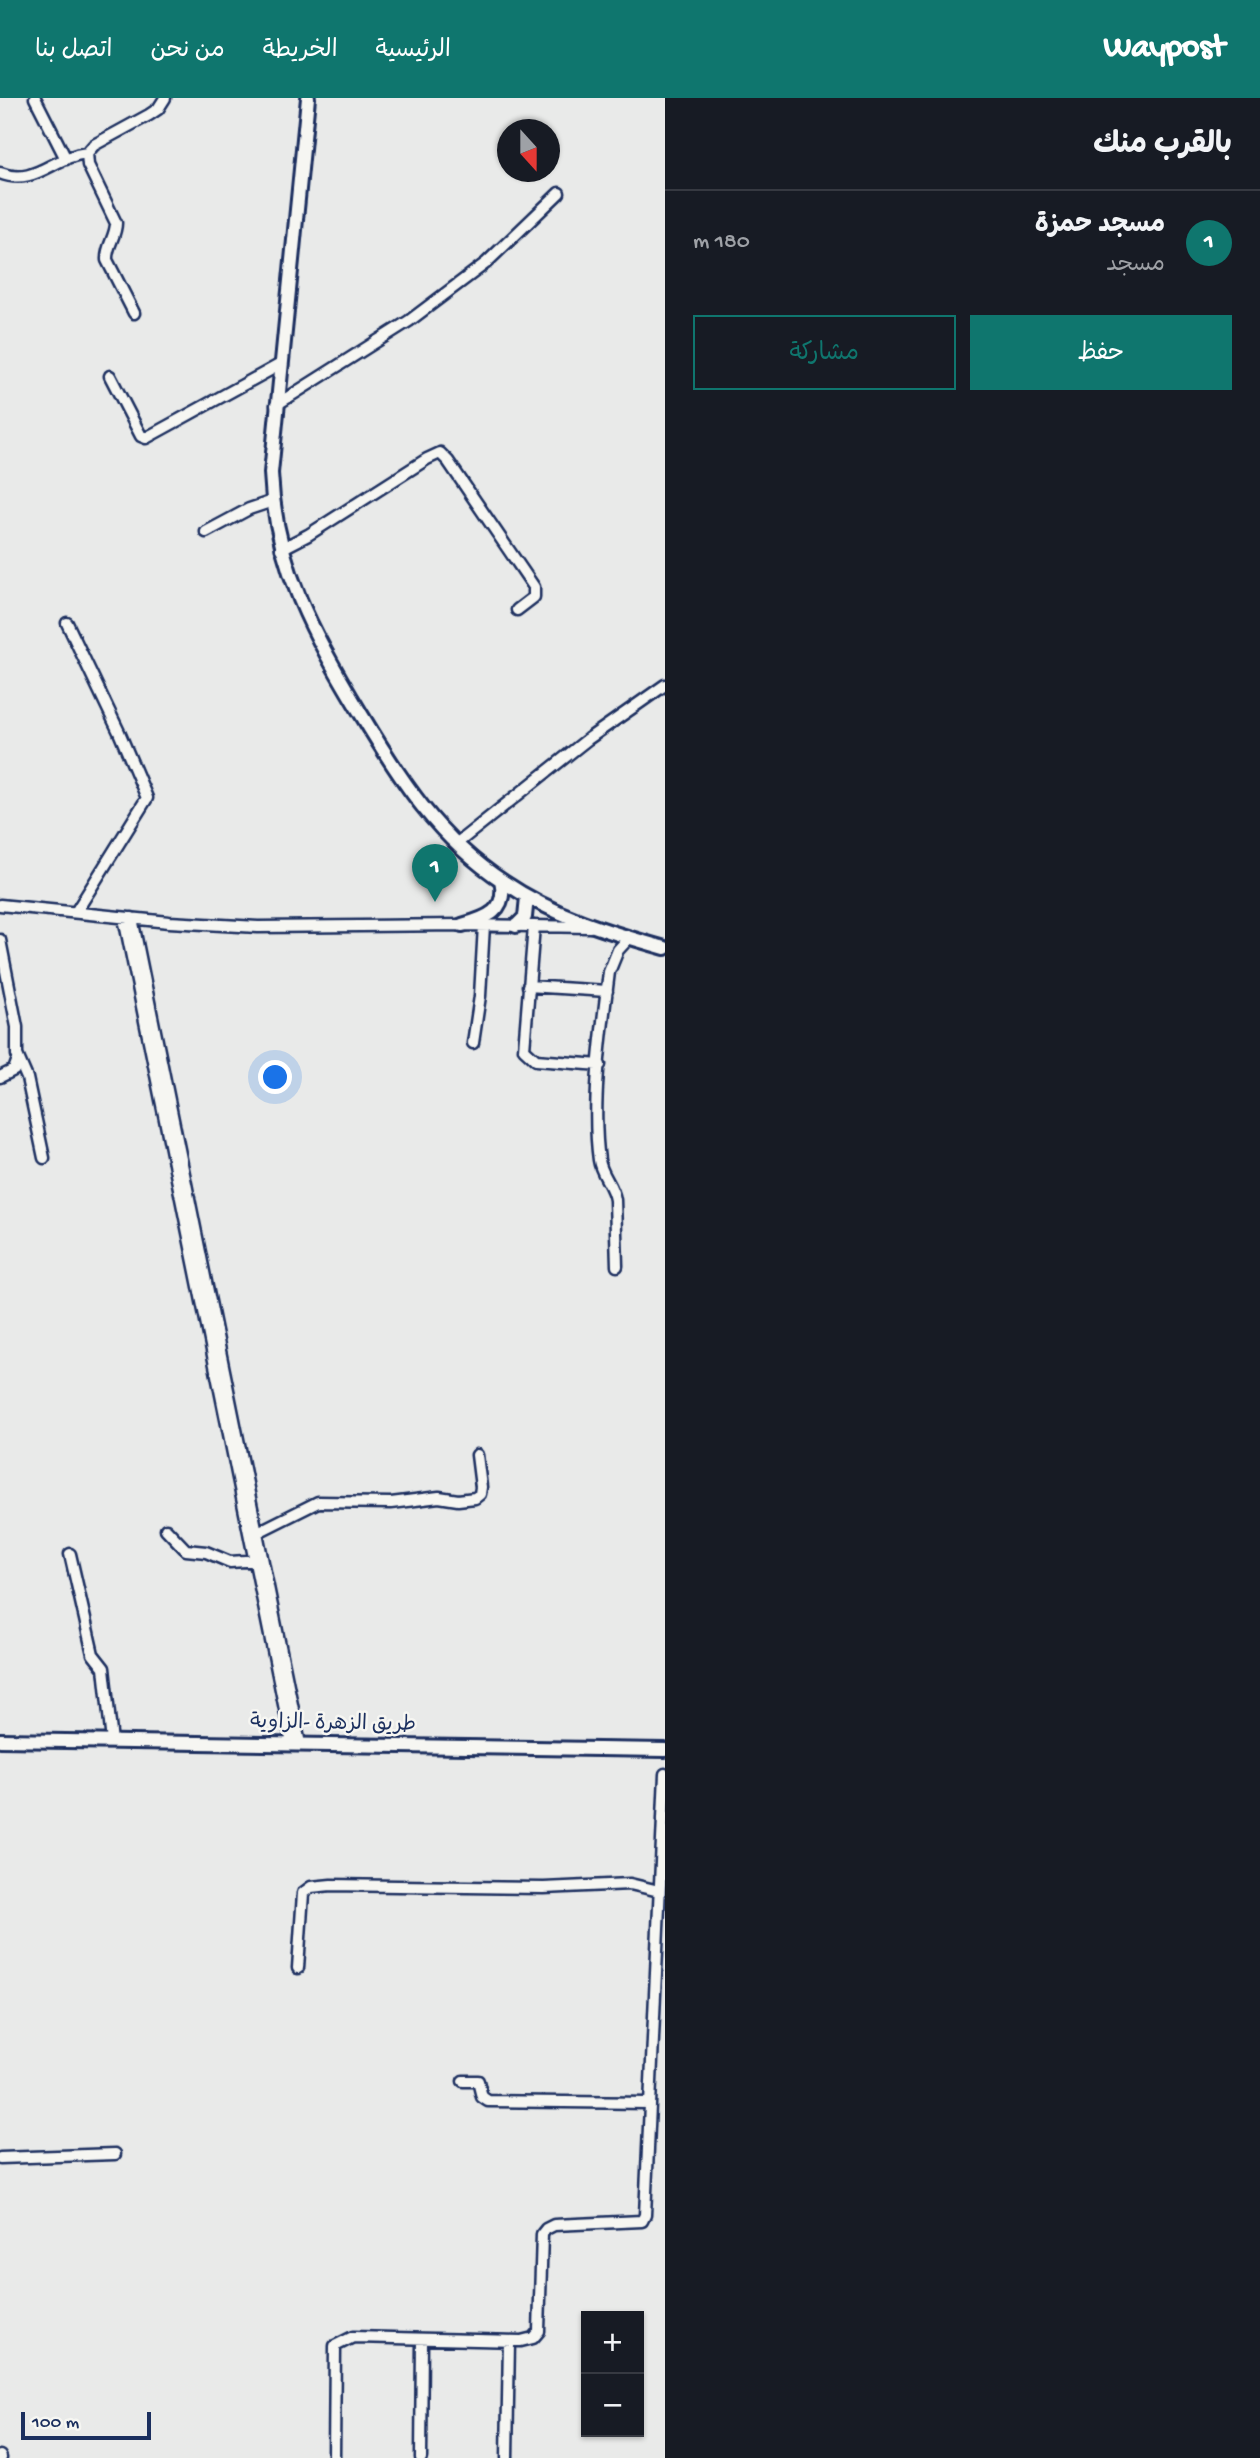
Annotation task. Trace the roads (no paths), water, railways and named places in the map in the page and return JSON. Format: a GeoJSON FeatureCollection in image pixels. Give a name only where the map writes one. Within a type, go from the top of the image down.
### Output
{"type":"FeatureCollection","features":[{"type":"Feature","properties":{"kind":"main road"},"geometry":{"type":"LineString","coordinates":[[308,98],[271,473],[281,549],[291,582],[310,626],[409,791],[456,844],[527,897],[592,927],[665,948]]}},
{"type":"Feature","properties":{"kind":"main road"},"geometry":{"type":"LineString","coordinates":[[493,912],[502,898],[501,880]]}},
{"type":"Feature","properties":{"kind":"main road"},"geometry":{"type":"LineString","coordinates":[[462,925],[480,920],[527,897]]}},
{"type":"Feature","properties":{"kind":"main road"},"geometry":{"type":"LineString","coordinates":[[516,926],[528,910],[527,897]]}},
{"type":"Feature","properties":{"kind":"main road","name":"طريق الزهرة -الزاوية"},"geometry":{"type":"LineString","coordinates":[[0,1740],[665,1750]]}},
{"type":"Feature","properties":{"kind":"street"},"geometry":{"type":"LineString","coordinates":[[35,98],[66,159]]}},
{"type":"Feature","properties":{"kind":"street"},"geometry":{"type":"LineString","coordinates":[[0,173],[12,178],[26,177],[66,159],[87,153],[94,145],[158,109],[165,98]]}},
{"type":"Feature","properties":{"kind":"street"},"geometry":{"type":"LineString","coordinates":[[87,153],[88,165],[116,223],[116,233],[107,251],[107,260],[134,313]]}},
{"type":"Feature","properties":{"kind":"street"},"geometry":{"type":"LineString","coordinates":[[276,405],[352,359],[420,313],[486,263],[559,193]]}},
{"type":"Feature","properties":{"kind":"street"},"geometry":{"type":"LineString","coordinates":[[110,376],[141,436],[146,439],[281,363]]}},
{"type":"Feature","properties":{"kind":"street"},"geometry":{"type":"LineString","coordinates":[[281,549],[440,453],[449,461],[534,587],[534,597],[517,610]]}},
{"type":"Feature","properties":{"kind":"street"},"geometry":{"type":"LineString","coordinates":[[205,532],[249,509],[273,501]]}},
{"type":"Feature","properties":{"kind":"street"},"geometry":{"type":"LineString","coordinates":[[67,623],[147,798],[76,912]]}},
{"type":"Feature","properties":{"kind":"street"},"geometry":{"type":"LineString","coordinates":[[456,844],[588,740],[665,685]]}},
{"type":"Feature","properties":{"kind":"street"},"geometry":{"type":"LineString","coordinates":[[0,905],[213,925],[302,928],[462,925],[592,927]]}},
{"type":"Feature","properties":{"kind":"street"},"geometry":{"type":"LineString","coordinates":[[128,918],[256,1533],[258,1560]]}},
{"type":"Feature","properties":{"kind":"street"},"geometry":{"type":"LineString","coordinates":[[128,918],[296,1744]]}},
{"type":"Feature","properties":{"kind":"street"},"geometry":{"type":"LineString","coordinates":[[473,1043],[480,996],[484,925]]}},
{"type":"Feature","properties":{"kind":"street"},"geometry":{"type":"LineString","coordinates":[[534,926],[523,1044],[527,1054],[541,1060],[600,1065]]}},
{"type":"Feature","properties":{"kind":"street"},"geometry":{"type":"LineString","coordinates":[[617,1266],[615,1200],[601,1167],[596,1129],[611,964],[618,950],[629,938]]}},
{"type":"Feature","properties":{"kind":"street"},"geometry":{"type":"LineString","coordinates":[[0,940],[17,1027],[18,1059],[14,1070],[0,1077]]}},
{"type":"Feature","properties":{"kind":"street"},"geometry":{"type":"LineString","coordinates":[[528,986],[607,991]]}},
{"type":"Feature","properties":{"kind":"street"},"geometry":{"type":"LineString","coordinates":[[18,1059],[27,1078],[44,1158]]}},
{"type":"Feature","properties":{"kind":"street"},"geometry":{"type":"LineString","coordinates":[[256,1533],[318,1502],[391,1503],[439,1497],[462,1500],[475,1498],[480,1494],[481,1487],[477,1455]]}},
{"type":"Feature","properties":{"kind":"street"},"geometry":{"type":"LineString","coordinates":[[166,1529],[186,1550],[206,1552],[230,1562],[258,1560]]}},
{"type":"Feature","properties":{"kind":"street"},"geometry":{"type":"LineString","coordinates":[[70,1554],[93,1654],[103,1668],[112,1742]]}},
{"type":"Feature","properties":{"kind":"street"},"geometry":{"type":"LineString","coordinates":[[334,2458],[335,2346],[353,2337],[509,2341],[533,2338],[539,2331],[542,2234],[546,2229],[554,2225],[642,2221],[645,2215],[665,1774]]}},
{"type":"Feature","properties":{"kind":"street"},"geometry":{"type":"LineString","coordinates":[[298,1968],[303,1893],[311,1886],[544,1888],[630,1884],[659,1891]]}},
{"type":"Feature","properties":{"kind":"street"},"geometry":{"type":"LineString","coordinates":[[463,2081],[478,2081],[482,2097],[488,2101],[649,2103]]}},
{"type":"Feature","properties":{"kind":"street"},"geometry":{"type":"LineString","coordinates":[[0,2158],[116,2154]]}},
{"type":"Feature","properties":{"kind":"street"},"geometry":{"type":"LineString","coordinates":[[421,2458],[422,2340]]}},
{"type":"Feature","properties":{"kind":"street"},"geometry":{"type":"LineString","coordinates":[[508,2458],[509,2341]]}},
{"type":"Feature","properties":{"kind":"place","name":"مسجد حمزة"},"geometry":{"type":"Point","coordinates":[435,902]}}]}
